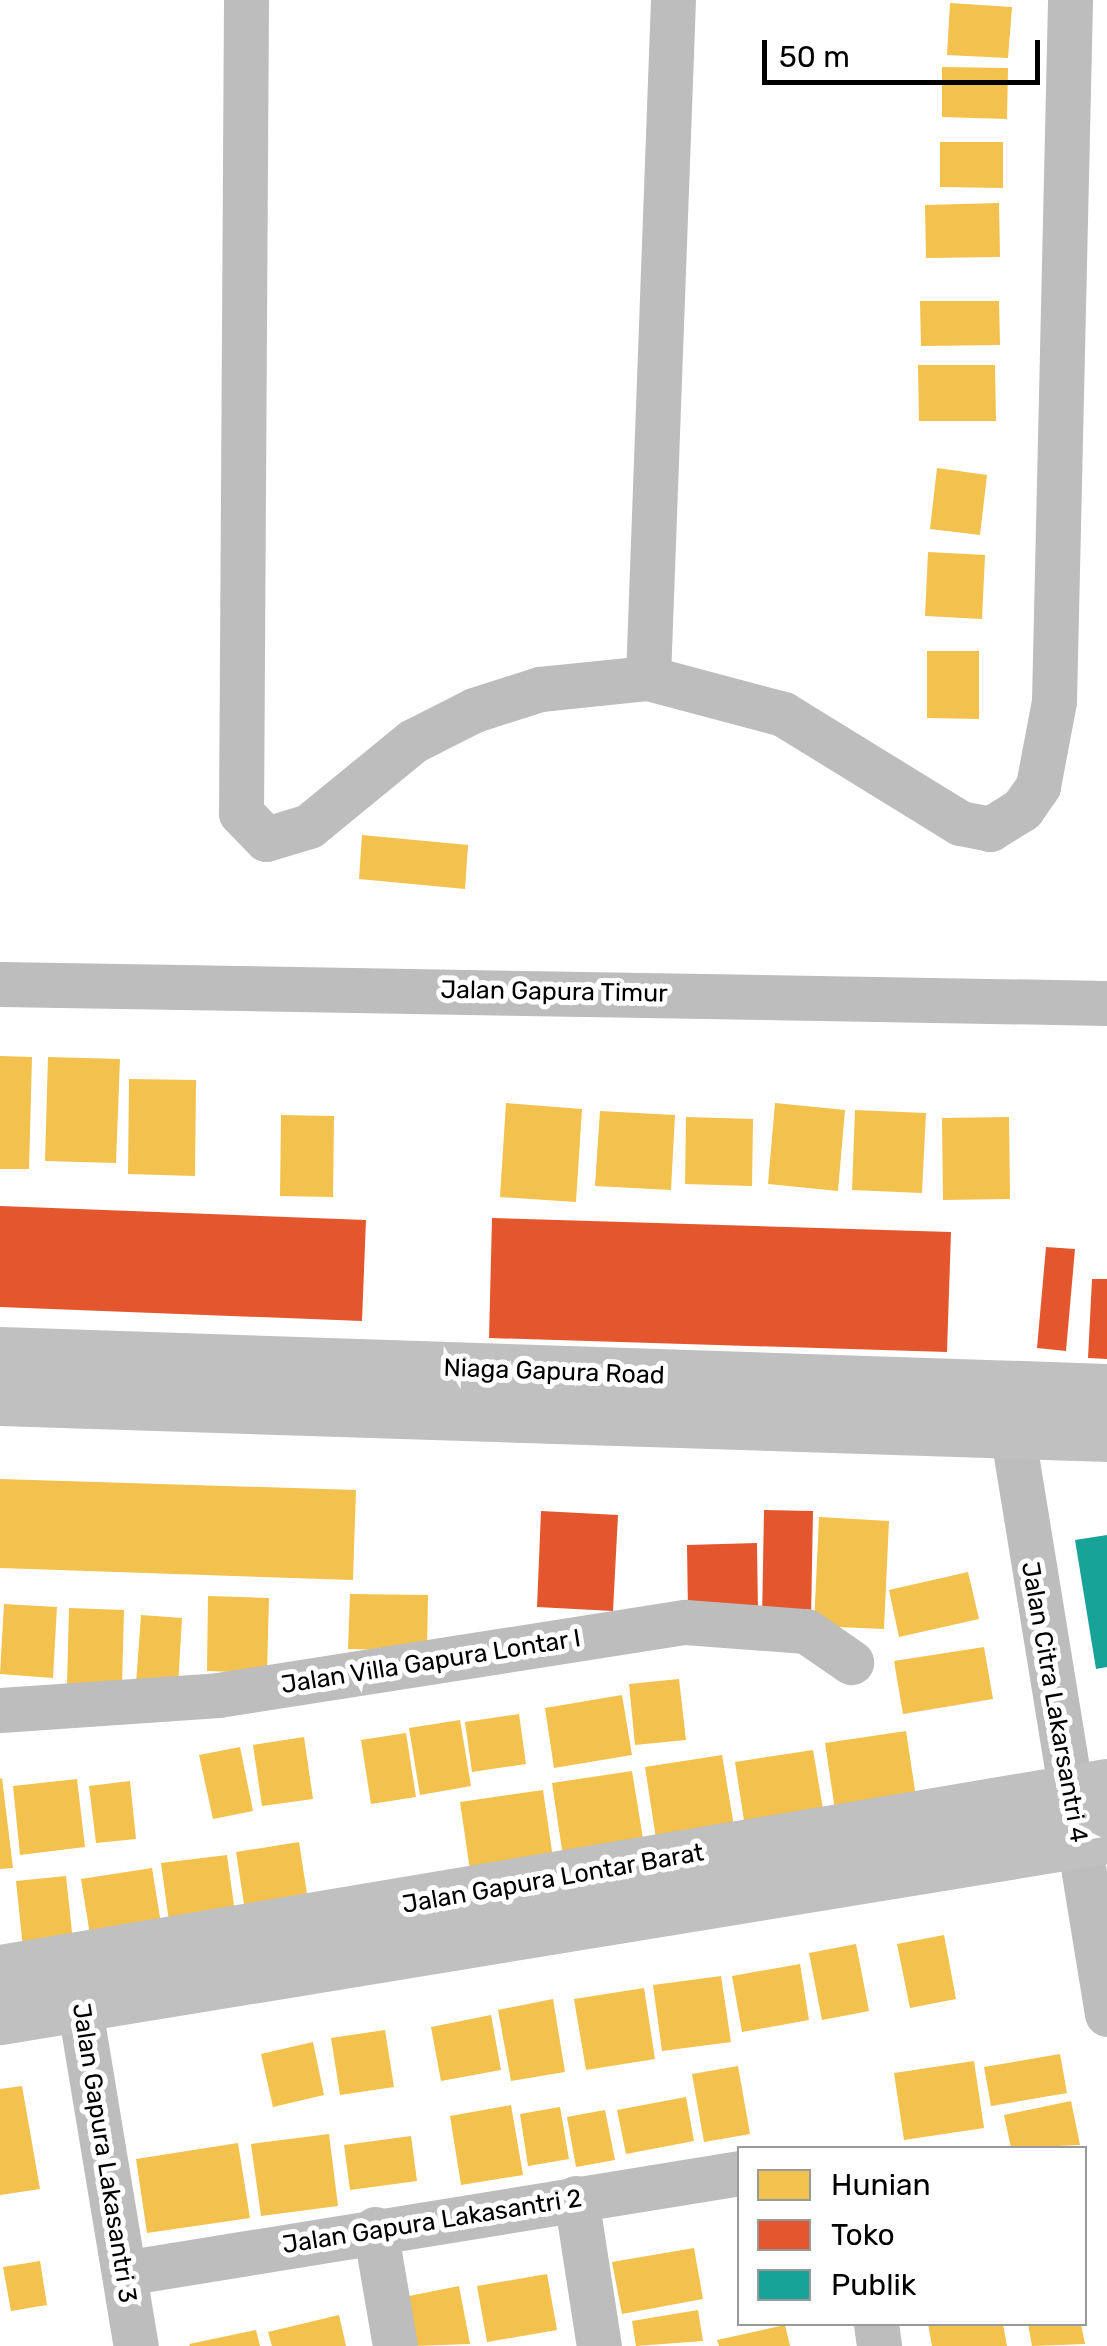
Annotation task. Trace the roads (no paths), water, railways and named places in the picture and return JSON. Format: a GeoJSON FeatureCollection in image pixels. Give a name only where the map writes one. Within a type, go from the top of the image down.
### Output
{"type":"FeatureCollection","features":[{"type":"Feature","properties":{"kind":"street"},"geometry":{"type":"LineString","coordinates":[[246,0],[244,824],[266,838],[298,832],[413,741],[474,710],[540,689],[648,678],[783,714],[960,823],[990,829],[1038,786],[1054,701],[1070,0]]}},
{"type":"Feature","properties":{"kind":"street"},"geometry":{"type":"LineString","coordinates":[[648,678],[673,0]]}},
{"type":"Feature","properties":{"kind":"street","name":"Jalan Gapura Timur"},"geometry":{"type":"LineString","coordinates":[[0,984],[1107,1003]]}},
{"type":"Feature","properties":{"kind":"street","name":"Niaga Gapura Road"},"geometry":{"type":"LineString","coordinates":[[0,1354],[1007,1409],[1107,1434]]}},
{"type":"Feature","properties":{"kind":"street","name":"Niaga Gapura Road"},"geometry":{"type":"LineString","coordinates":[[0,1398],[1007,1409],[1107,1391]]}},
{"type":"Feature","properties":{"kind":"street","name":"Jalan Citra Lakarsantri 4"},"geometry":{"type":"LineString","coordinates":[[1007,1409],[1090,1814],[1107,2014]]}},
{"type":"Feature","properties":{"kind":"street","name":"Jalan Villa Gapura Lontar I"},"geometry":{"type":"LineString","coordinates":[[0,1710],[218,1695],[684,1622],[806,1631],[851,1662]]}},
{"type":"Feature","properties":{"kind":"street","name":"Jalan Gapura Lontar Barat"},"geometry":{"type":"LineString","coordinates":[[0,2017],[76,1982],[1090,1814]]}},
{"type":"Feature","properties":{"kind":"street","name":"Jalan Gapura Lontar Barat"},"geometry":{"type":"LineString","coordinates":[[0,1972],[76,1982]]}},
{"type":"Feature","properties":{"kind":"street","name":"Jalan Gapura Lakasantri 3"},"geometry":{"type":"LineString","coordinates":[[76,1982],[136,2346]]}},
{"type":"Feature","properties":{"kind":"street","name":"Jalan Gapura Lakasantri 2"},"geometry":{"type":"LineString","coordinates":[[124,2273],[737,2172]]}},
{"type":"Feature","properties":{"kind":"street"},"geometry":{"type":"LineString","coordinates":[[576,2198],[600,2346]]}},
{"type":"Feature","properties":{"kind":"street"},"geometry":{"type":"LineString","coordinates":[[374,2230],[395,2346]]}}]}
